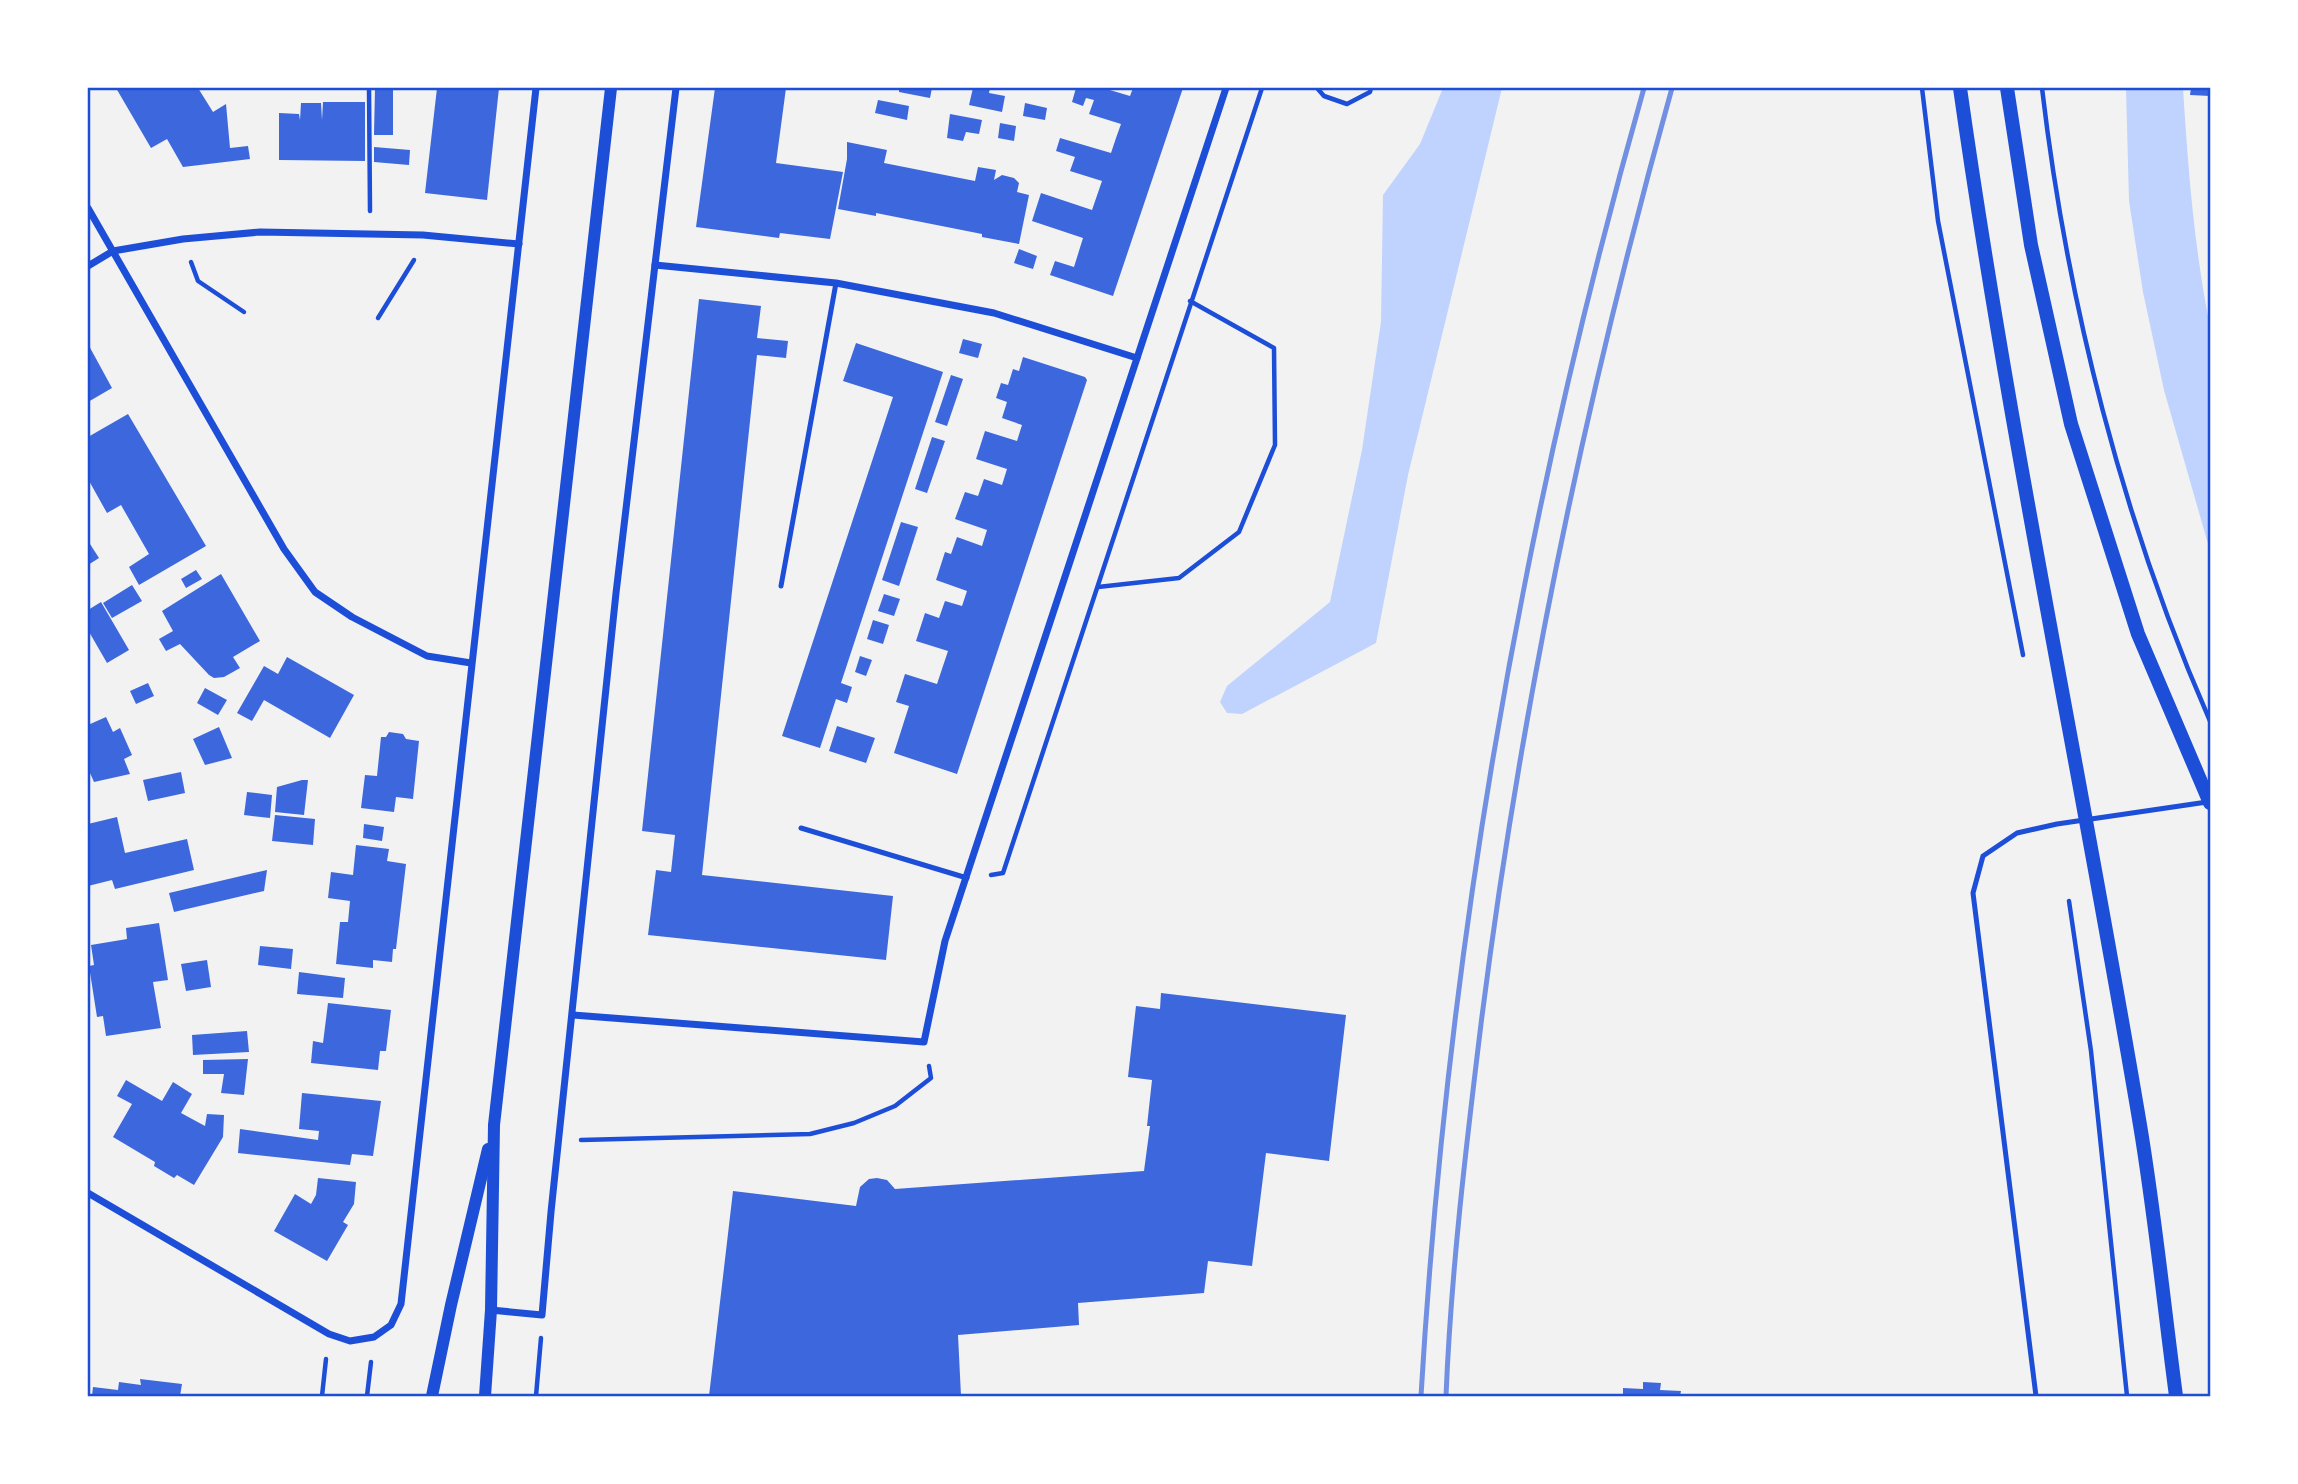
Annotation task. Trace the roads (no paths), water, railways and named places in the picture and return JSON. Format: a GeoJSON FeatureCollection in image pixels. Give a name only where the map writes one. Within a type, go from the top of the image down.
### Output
{"type":"FeatureCollection","features":[{"type":"Feature","properties":{"kind":"main road"},"geometry":{"type":"LineString","coordinates":[[1960,88],[1983,253],[2141,1130],[2176,1396]]}},
{"type":"Feature","properties":{"kind":"main road"},"geometry":{"type":"LineString","coordinates":[[2007,88],[2031,245],[2071,424],[2138,634],[2210,802]]}},
{"type":"Feature","properties":{"kind":"street"},"geometry":{"type":"LineString","coordinates":[[88,1193],[328,1334],[350,1340],[374,1337],[391,1325],[401,1304],[537,88]]}},
{"type":"Feature","properties":{"kind":"street"},"geometry":{"type":"LineString","coordinates":[[485,1396],[491,1310],[494,1125],[611,88]]}},
{"type":"Feature","properties":{"kind":"street"},"geometry":{"type":"LineString","coordinates":[[491,1310],[542,1315],[616,593],[676,88]]}},
{"type":"Feature","properties":{"kind":"street"},"geometry":{"type":"LineString","coordinates":[[573,1014],[925,1042],[945,941],[1226,88]]}},
{"type":"Feature","properties":{"kind":"street"},"geometry":{"type":"LineString","coordinates":[[88,208],[284,549],[315,592],[352,617],[427,656],[471,663]]}},
{"type":"Feature","properties":{"kind":"street"},"geometry":{"type":"LineString","coordinates":[[88,266],[113,251],[183,239],[260,232],[423,235],[519,244]]}},
{"type":"Feature","properties":{"kind":"street"},"geometry":{"type":"LineString","coordinates":[[655,265],[836,283],[993,313],[1137,358]]}},
{"type":"Feature","properties":{"kind":"street"},"geometry":{"type":"LineString","coordinates":[[432,1396],[494,1125]]}},
{"type":"Feature","properties":{"kind":"lane"},"geometry":{"type":"LineString","coordinates":[[781,586],[836,283]]}},
{"type":"Feature","properties":{"kind":"lane"},"geometry":{"type":"LineString","coordinates":[[2036,1396],[1973,893],[1983,856],[2017,832],[2210,802]]}},
{"type":"Feature","properties":{"kind":"lane"},"geometry":{"type":"LineString","coordinates":[[801,828],[967,878]]}},
{"type":"Feature","properties":{"kind":"water"},"geometry":{"type":"Polygon","coordinates":[[[1443,88],[1502,88],[1408,475],[1376,643],[1242,714],[1227,713],[1220,702],[1227,686],[1330,602],[1362,450],[1381,322],[1383,195],[1420,144],[1443,88]]]}},
{"type":"Feature","properties":{"kind":"water"},"geometry":{"type":"Polygon","coordinates":[[[2126,88],[2183,88],[2196,237],[2210,326],[2210,551],[2164,390],[2143,292],[2129,201],[2126,88]]]}},
{"type":"Feature","properties":{"kind":"railway"},"geometry":{"type":"LineString","coordinates":[[1421,1396],[1433,1230],[1450,1065],[1471,900],[1497,736],[1527,573],[1562,410],[1601,248],[1644,88]]}},
{"type":"Feature","properties":{"kind":"railway"},"geometry":{"type":"LineString","coordinates":[[1446,1396],[1455,1256],[1481,1024],[1497,905],[1536,669],[1611,319],[1672,88]]}}]}
